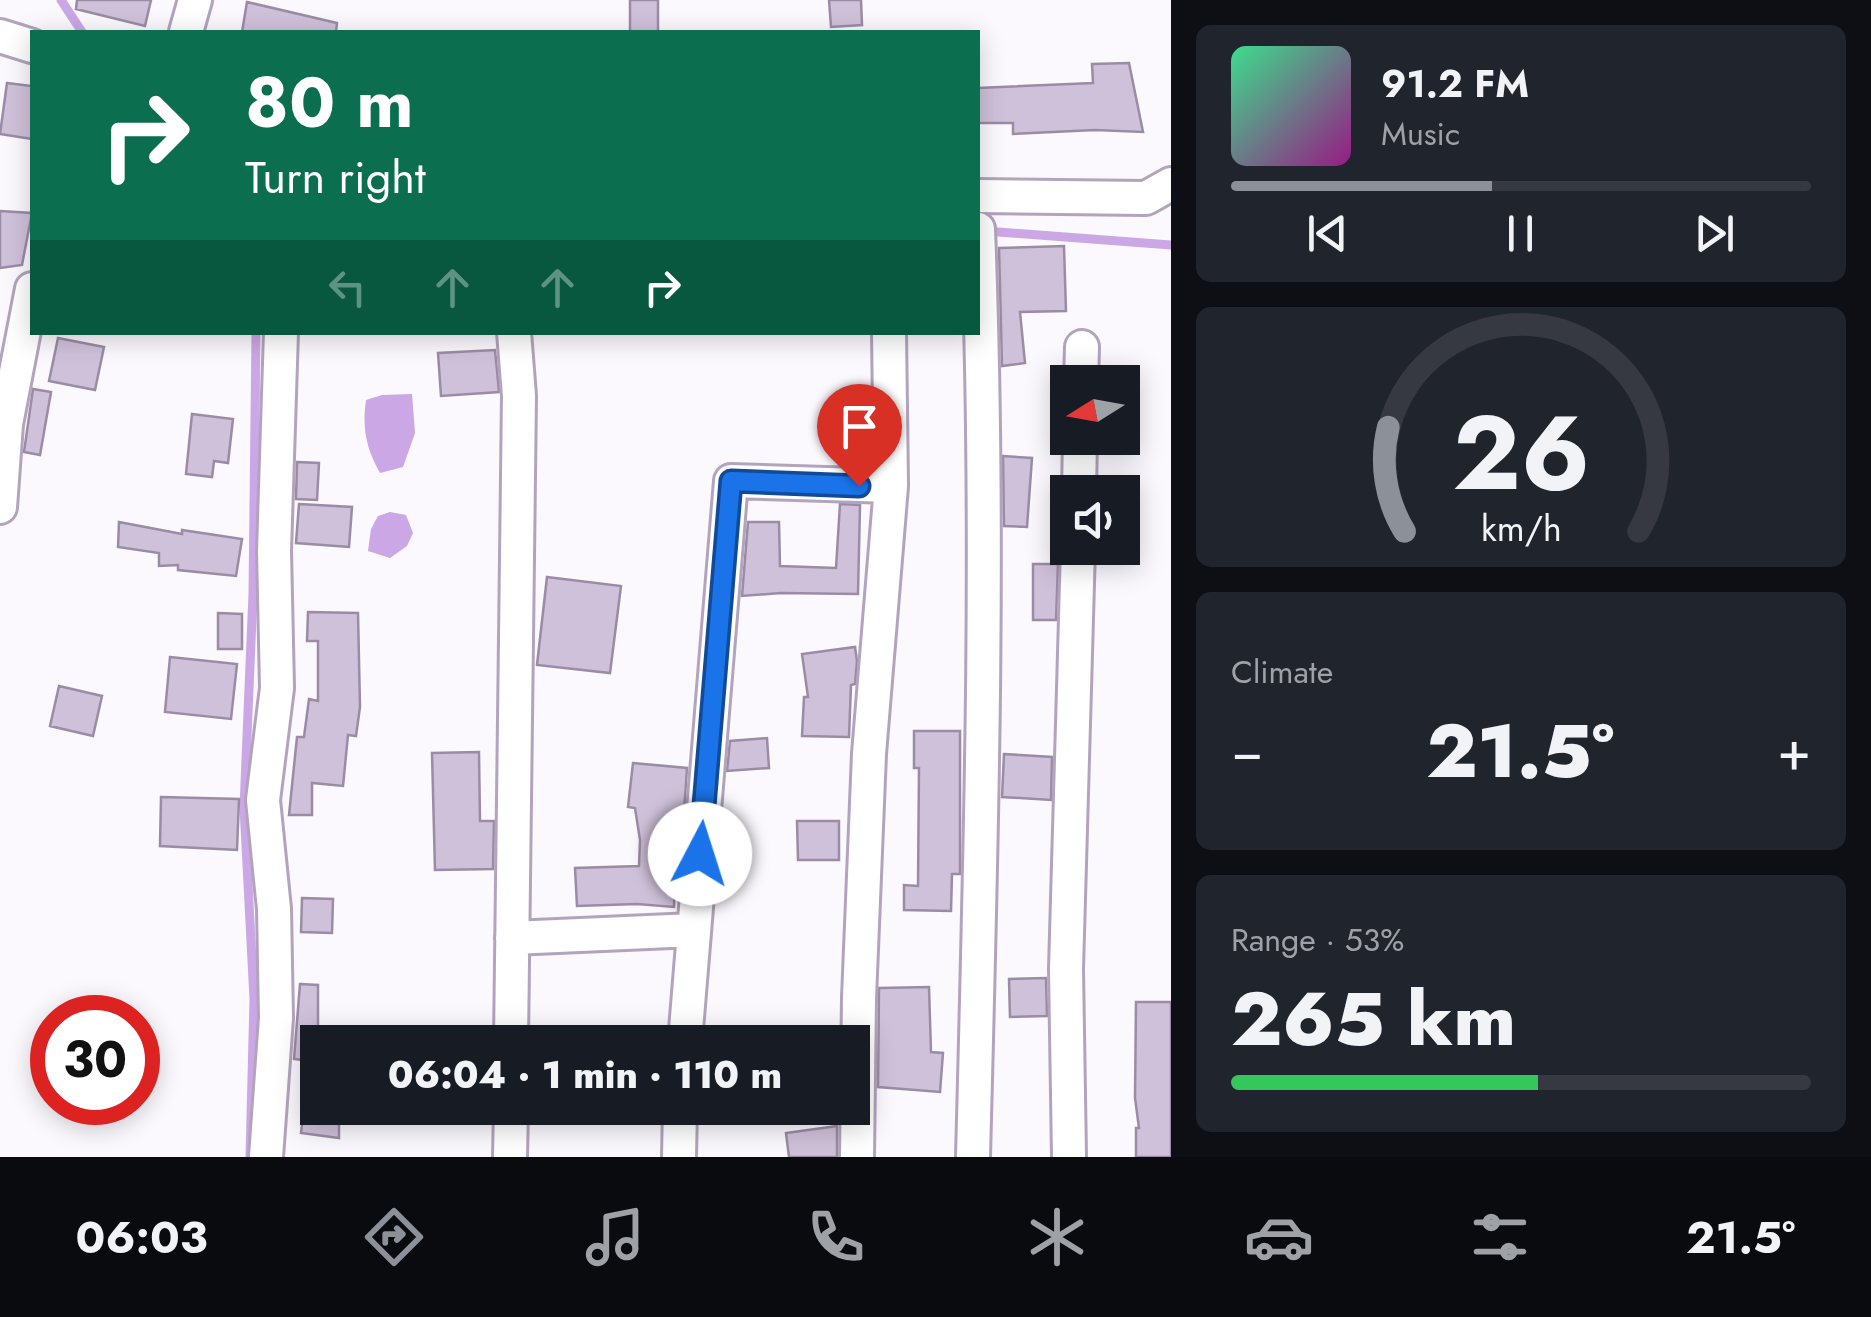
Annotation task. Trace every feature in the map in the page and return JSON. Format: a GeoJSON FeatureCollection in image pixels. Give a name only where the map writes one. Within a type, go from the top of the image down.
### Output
{"type":"FeatureCollection","features":[{"type":"Feature","properties":{"kind":"street"},"geometry":{"type":"LineString","coordinates":[[187,30],[195,0]]}},
{"type":"Feature","properties":{"kind":"street"},"geometry":{"type":"LineString","coordinates":[[0,36],[30,45]]}},
{"type":"Feature","properties":{"kind":"street"},"geometry":{"type":"LineString","coordinates":[[980,196],[1146,198],[1171,184]]}},
{"type":"Feature","properties":{"kind":"street"},"geometry":{"type":"LineString","coordinates":[[973,1157],[984,410],[980,290]]}},
{"type":"Feature","properties":{"kind":"street"},"geometry":{"type":"LineString","coordinates":[[0,507],[6,424],[30,299]]}},
{"type":"Feature","properties":{"kind":"street"},"geometry":{"type":"LineString","coordinates":[[266,1157],[276,1018],[274,909],[263,800],[276,688],[274,551],[280,335]]}},
{"type":"Feature","properties":{"kind":"street"},"geometry":{"type":"LineString","coordinates":[[511,1025],[519,396],[514,335]]}},
{"type":"Feature","properties":{"kind":"street"},"geometry":{"type":"LineString","coordinates":[[858,1157],[859,998],[868,773],[891,486],[888,335]]}},
{"type":"Feature","properties":{"kind":"street"},"geometry":{"type":"LineString","coordinates":[[1081,365],[1082,347]]}},
{"type":"Feature","properties":{"kind":"street"},"geometry":{"type":"LineString","coordinates":[[686,1025],[731,481],[891,486]]}},
{"type":"Feature","properties":{"kind":"street"},"geometry":{"type":"LineString","coordinates":[[1069,1157],[1066,968],[1078,565]]}},
{"type":"Feature","properties":{"kind":"street"},"geometry":{"type":"LineString","coordinates":[[512,938],[694,930]]}},
{"type":"Feature","properties":{"kind":"street"},"geometry":{"type":"LineString","coordinates":[[510,1157],[511,1125]]}},
{"type":"Feature","properties":{"kind":"street"},"geometry":{"type":"LineString","coordinates":[[678,1157],[679,1125]]}},
{"type":"Feature","properties":{"kind":"shaded area"},"geometry":{"type":"Polygon","coordinates":[[[412,394],[415,433],[403,467],[380,473],[366,438],[366,400],[412,394]]]}},
{"type":"Feature","properties":{"kind":"shaded area"},"geometry":{"type":"Polygon","coordinates":[[[390,512],[406,515],[413,533],[407,546],[390,558],[368,551],[371,529],[378,516],[390,512]]]}},
{"type":"Feature","properties":{"kind":"building"},"geometry":{"type":"Polygon","coordinates":[[[77,0],[151,0],[145,26],[76,9],[77,0]]]}},
{"type":"Feature","properties":{"kind":"building"},"geometry":{"type":"Polygon","coordinates":[[[630,0],[658,0],[658,30],[630,30],[630,0]]]}},
{"type":"Feature","properties":{"kind":"building"},"geometry":{"type":"Polygon","coordinates":[[[829,0],[861,0],[862,25],[831,27],[829,0]]]}},
{"type":"Feature","properties":{"kind":"building"},"geometry":{"type":"Polygon","coordinates":[[[247,2],[337,23],[336,30],[242,30],[247,2]]]}},
{"type":"Feature","properties":{"kind":"building"},"geometry":{"type":"Polygon","coordinates":[[[1129,63],[1143,132],[1013,134],[1013,123],[980,123],[980,88],[1093,83],[1092,64],[1129,63]]]}},
{"type":"Feature","properties":{"kind":"building"},"geometry":{"type":"Polygon","coordinates":[[[7,83],[30,86],[30,139],[0,134],[7,83]]]}},
{"type":"Feature","properties":{"kind":"building"},"geometry":{"type":"Polygon","coordinates":[[[0,211],[30,213],[22,265],[0,268],[0,211]]]}},
{"type":"Feature","properties":{"kind":"building"},"geometry":{"type":"Polygon","coordinates":[[[1064,246],[1066,311],[1020,312],[1025,363],[1002,366],[999,248],[1064,246]]]}},
{"type":"Feature","properties":{"kind":"building"},"geometry":{"type":"Polygon","coordinates":[[[58,338],[104,347],[95,390],[49,381],[58,338]]]}},
{"type":"Feature","properties":{"kind":"building"},"geometry":{"type":"Polygon","coordinates":[[[495,350],[499,392],[441,396],[438,353],[495,350]]]}},
{"type":"Feature","properties":{"kind":"building"},"geometry":{"type":"Polygon","coordinates":[[[33,389],[51,392],[40,455],[24,452],[33,389]]]}},
{"type":"Feature","properties":{"kind":"building"},"geometry":{"type":"Polygon","coordinates":[[[192,414],[233,419],[228,463],[214,461],[212,477],[186,474],[192,414]]]}},
{"type":"Feature","properties":{"kind":"building"},"geometry":{"type":"Polygon","coordinates":[[[1003,456],[1032,458],[1027,527],[1004,526],[1003,456]]]}},
{"type":"Feature","properties":{"kind":"building"},"geometry":{"type":"Polygon","coordinates":[[[297,462],[319,463],[317,500],[296,499],[297,462]]]}},
{"type":"Feature","properties":{"kind":"building"},"geometry":{"type":"Polygon","coordinates":[[[299,504],[352,507],[349,547],[296,543],[299,504]]]}},
{"type":"Feature","properties":{"kind":"building"},"geometry":{"type":"Polygon","coordinates":[[[840,504],[860,505],[858,594],[742,596],[748,522],[779,522],[780,566],[836,568],[840,504]]]}},
{"type":"Feature","properties":{"kind":"building"},"geometry":{"type":"Polygon","coordinates":[[[119,522],[182,534],[182,530],[242,539],[236,576],[178,570],[178,565],[159,566],[159,553],[118,547],[119,522]]]}},
{"type":"Feature","properties":{"kind":"building"},"geometry":{"type":"Polygon","coordinates":[[[1033,564],[1058,565],[1056,620],[1033,620],[1033,564]]]}},
{"type":"Feature","properties":{"kind":"building"},"geometry":{"type":"Polygon","coordinates":[[[547,577],[621,586],[610,673],[537,665],[547,577]]]}},
{"type":"Feature","properties":{"kind":"building"},"geometry":{"type":"Polygon","coordinates":[[[308,612],[358,613],[360,707],[356,736],[348,735],[343,786],[312,783],[312,815],[289,815],[297,737],[304,737],[309,699],[318,701],[318,641],[307,641],[308,612]]]}},
{"type":"Feature","properties":{"kind":"building"},"geometry":{"type":"Polygon","coordinates":[[[218,613],[242,614],[242,649],[218,649],[218,613]]]}},
{"type":"Feature","properties":{"kind":"building"},"geometry":{"type":"Polygon","coordinates":[[[855,647],[849,737],[802,736],[804,697],[808,697],[802,654],[855,647]]]}},
{"type":"Feature","properties":{"kind":"building"},"geometry":{"type":"Polygon","coordinates":[[[170,657],[237,664],[231,719],[165,712],[170,657]]]}},
{"type":"Feature","properties":{"kind":"building"},"geometry":{"type":"Polygon","coordinates":[[[59,686],[102,696],[93,736],[50,726],[59,686]]]}},
{"type":"Feature","properties":{"kind":"building"},"geometry":{"type":"Polygon","coordinates":[[[914,731],[960,731],[960,874],[952,874],[951,911],[904,910],[904,885],[918,886],[919,768],[914,768],[914,731]]]}},
{"type":"Feature","properties":{"kind":"building"},"geometry":{"type":"Polygon","coordinates":[[[767,738],[769,768],[727,771],[730,741],[767,738]]]}},
{"type":"Feature","properties":{"kind":"building"},"geometry":{"type":"Polygon","coordinates":[[[479,752],[480,821],[494,821],[493,869],[435,870],[432,753],[479,752]]]}},
{"type":"Feature","properties":{"kind":"building"},"geometry":{"type":"Polygon","coordinates":[[[1004,754],[1052,757],[1051,800],[1002,797],[1004,754]]]}},
{"type":"Feature","properties":{"kind":"building"},"geometry":{"type":"Polygon","coordinates":[[[633,763],[687,768],[684,812],[677,812],[674,907],[577,906],[575,868],[639,866],[635,808],[628,807],[633,763]]]}},
{"type":"Feature","properties":{"kind":"building"},"geometry":{"type":"Polygon","coordinates":[[[161,797],[239,799],[237,850],[160,846],[161,797]]]}},
{"type":"Feature","properties":{"kind":"building"},"geometry":{"type":"Polygon","coordinates":[[[797,821],[839,821],[839,860],[798,860],[797,821]]]}},
{"type":"Feature","properties":{"kind":"building"},"geometry":{"type":"Polygon","coordinates":[[[302,898],[333,899],[332,933],[301,932],[302,898]]]}},
{"type":"Feature","properties":{"kind":"building"},"geometry":{"type":"Polygon","coordinates":[[[1046,978],[1047,1016],[1010,1017],[1009,979],[1046,978]]]}},
{"type":"Feature","properties":{"kind":"building"},"geometry":{"type":"Polygon","coordinates":[[[300,984],[318,985],[318,1025],[300,1025],[300,1060],[294,1059],[300,984]]]}},
{"type":"Feature","properties":{"kind":"building"},"geometry":{"type":"Polygon","coordinates":[[[929,987],[931,1052],[943,1053],[940,1092],[878,1087],[879,988],[929,987]]]}},
{"type":"Feature","properties":{"kind":"building"},"geometry":{"type":"Polygon","coordinates":[[[1136,1002],[1171,1002],[1171,1157],[1136,1157],[1136,1002]]]}},
{"type":"Feature","properties":{"kind":"building"},"geometry":{"type":"Polygon","coordinates":[[[302,1125],[339,1125],[339,1138],[301,1133],[302,1125]]]}},
{"type":"Feature","properties":{"kind":"building"},"geometry":{"type":"Polygon","coordinates":[[[837,1126],[837,1157],[789,1157],[786,1133],[837,1126]]]}},
{"type":"Feature","properties":{"kind":"waterway"},"geometry":{"type":"LineString","coordinates":[[61,0],[81,30]]}},
{"type":"Feature","properties":{"kind":"waterway"},"geometry":{"type":"LineString","coordinates":[[985,231],[1171,245]]}},
{"type":"Feature","properties":{"kind":"waterway"},"geometry":{"type":"LineString","coordinates":[[250,1157],[254,999],[244,807],[253,594],[256,335]]}},
{"type":"Feature","properties":{"kind":"route"},"geometry":{"type":"LineString","coordinates":[[700,854],[731,481],[859,486]]}}]}
